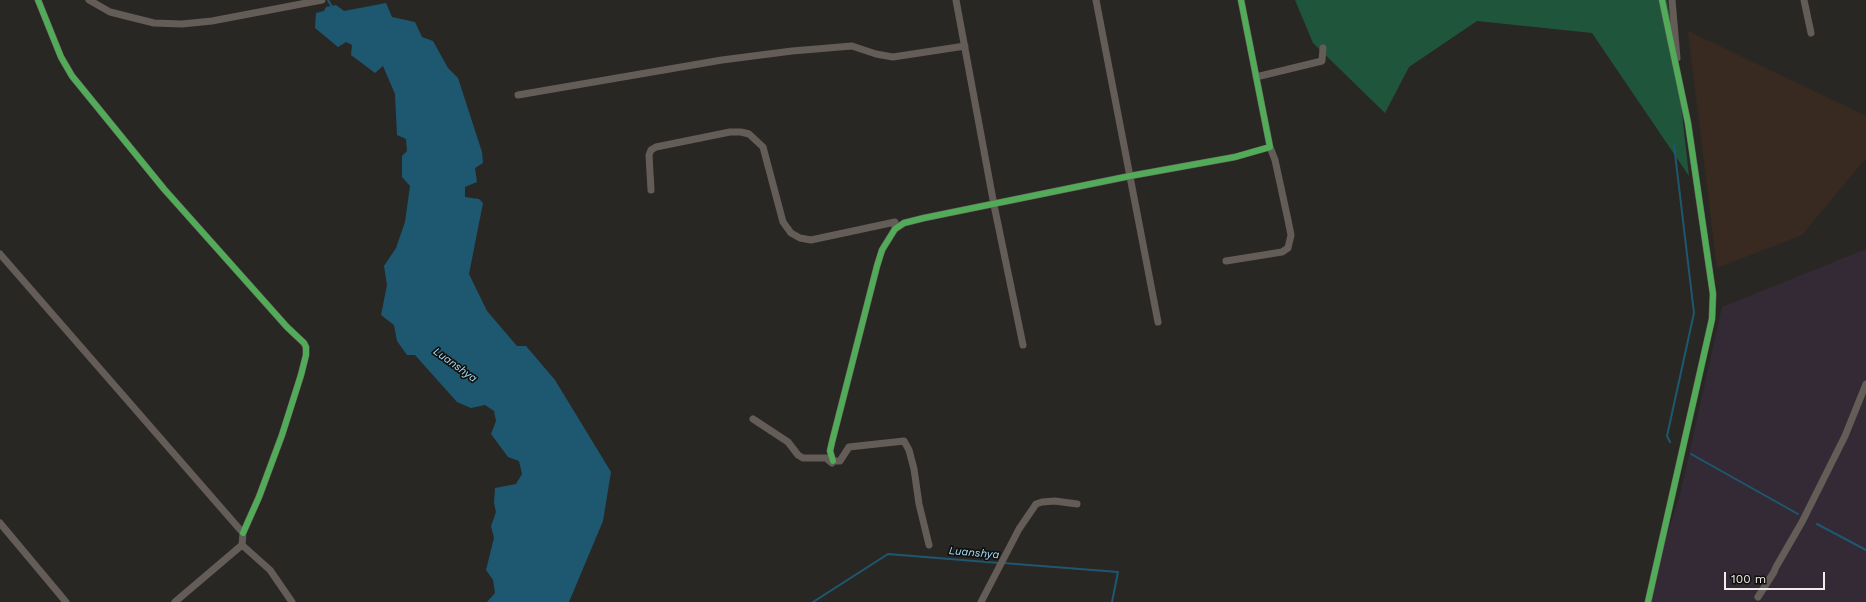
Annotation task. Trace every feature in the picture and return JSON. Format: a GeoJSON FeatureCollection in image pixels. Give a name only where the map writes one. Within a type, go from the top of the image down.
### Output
{"type":"FeatureCollection","features":[{"type":"Feature","properties":{"kind":"street"},"geometry":{"type":"LineString","coordinates":[[38,0],[61,57],[77,82],[164,188],[306,347],[306,355],[301,375],[282,435],[259,497],[242,533],[242,545],[270,570],[292,602]]}},
{"type":"Feature","properties":{"kind":"street"},"geometry":{"type":"LineString","coordinates":[[89,0],[110,12],[154,23],[175,24],[212,21],[322,0]]}},
{"type":"Feature","properties":{"kind":"street"},"geometry":{"type":"LineString","coordinates":[[956,0],[994,205],[1023,345]]}},
{"type":"Feature","properties":{"kind":"street"},"geometry":{"type":"LineString","coordinates":[[1096,0],[1158,322]]}},
{"type":"Feature","properties":{"kind":"street"},"geometry":{"type":"LineString","coordinates":[[1226,261],[1282,252],[1288,248],[1291,235],[1276,160],[1270,147],[1241,0]]}},
{"type":"Feature","properties":{"kind":"street"},"geometry":{"type":"LineString","coordinates":[[1804,0],[1811,33]]}},
{"type":"Feature","properties":{"kind":"street"},"geometry":{"type":"LineString","coordinates":[[1648,602],[1712,319],[1714,294],[1688,122],[1662,2],[1672,1],[1677,45],[1677,69]]}},
{"type":"Feature","properties":{"kind":"street"},"geometry":{"type":"LineString","coordinates":[[518,95],[722,60],[792,51],[852,46],[876,54],[893,57],[965,46]]}},
{"type":"Feature","properties":{"kind":"street"},"geometry":{"type":"LineString","coordinates":[[1256,77],[1322,60],[1323,48]]}},
{"type":"Feature","properties":{"kind":"street"},"geometry":{"type":"LineString","coordinates":[[651,190],[649,155],[651,150],[656,147],[730,132],[741,132],[749,134],[764,147],[782,222],[791,233],[800,238],[811,240],[895,222],[895,229]]}},
{"type":"Feature","properties":{"kind":"street"},"geometry":{"type":"LineString","coordinates":[[833,461],[830,451],[832,442],[877,266],[882,250],[895,229],[904,223],[924,218],[994,205],[1130,176],[1235,157],[1270,147]]}},
{"type":"Feature","properties":{"kind":"street"},"geometry":{"type":"LineString","coordinates":[[0,254],[242,533]]}},
{"type":"Feature","properties":{"kind":"street"},"geometry":{"type":"LineString","coordinates":[[1758,597],[1774,572],[1805,516],[1845,436],[1866,384]]}},
{"type":"Feature","properties":{"kind":"street"},"geometry":{"type":"LineString","coordinates":[[753,419],[788,442],[798,455],[803,458],[826,458],[832,463],[833,461],[840,461],[850,447],[904,441],[909,450],[914,469],[919,504],[929,545]]}},
{"type":"Feature","properties":{"kind":"street"},"geometry":{"type":"LineString","coordinates":[[981,602],[1016,536],[1036,504],[1055,501],[1077,504]]}},
{"type":"Feature","properties":{"kind":"street"},"geometry":{"type":"LineString","coordinates":[[0,523],[66,602]]}},
{"type":"Feature","properties":{"kind":"street"},"geometry":{"type":"LineString","coordinates":[[175,602],[242,545]]}},
{"type":"Feature","properties":{"kind":"shaded area"},"geometry":{"type":"Polygon","coordinates":[[[1688,31],[1866,116],[1866,158],[1802,235],[1717,268],[1688,31]]]}},
{"type":"Feature","properties":{"kind":"shaded area"},"geometry":{"type":"Polygon","coordinates":[[[1866,249],[1866,602],[1645,602],[1680,495],[1722,307],[1866,249]]]}},
{"type":"Feature","properties":{"kind":"green space"},"geometry":{"type":"Polygon","coordinates":[[[1295,0],[1667,0],[1673,33],[1689,176],[1592,33],[1477,21],[1409,67],[1385,113],[1313,43],[1295,0]]]}},
{"type":"Feature","properties":{"kind":"water"},"geometry":{"type":"Polygon","coordinates":[[[386,3],[392,17],[415,22],[422,37],[433,41],[448,68],[458,78],[482,152],[483,163],[475,168],[477,182],[465,187],[465,197],[479,199],[483,203],[469,274],[487,311],[517,346],[526,346],[555,380],[611,472],[603,521],[569,602],[487,602],[495,593],[493,580],[486,570],[494,538],[491,526],[496,512],[494,503],[495,488],[516,484],[522,474],[519,461],[508,457],[491,434],[496,421],[494,411],[485,405],[471,408],[457,402],[415,355],[407,355],[397,341],[394,325],[381,315],[387,285],[384,266],[396,248],[405,222],[410,186],[402,177],[402,156],[407,151],[406,139],[397,135],[395,94],[383,66],[375,73],[351,55],[352,45],[346,42],[338,47],[315,28],[316,13],[324,11],[326,7],[336,5],[344,11],[386,3]]]}},
{"type":"Feature","properties":{"kind":"waterway","name":"Luanshya"},"geometry":{"type":"LineString","coordinates":[[328,0],[332,7]]}},
{"type":"Feature","properties":{"kind":"waterway"},"geometry":{"type":"LineString","coordinates":[[1670,442],[1667,436],[1694,313],[1674,145]]}},
{"type":"Feature","properties":{"kind":"waterway"},"geometry":{"type":"LineString","coordinates":[[1691,454],[1798,514]]}},
{"type":"Feature","properties":{"kind":"waterway"},"geometry":{"type":"LineString","coordinates":[[1817,524],[1866,550]]}},
{"type":"Feature","properties":{"kind":"waterway","name":"Luanshya"},"geometry":{"type":"LineString","coordinates":[[813,602],[888,554],[999,563]]}},
{"type":"Feature","properties":{"kind":"waterway","name":"Luanshya"},"geometry":{"type":"LineString","coordinates":[[1003,563],[1118,572],[1112,602]]}},
{"type":"Feature","properties":{"kind":"cycle path"},"geometry":{"type":"LineString","coordinates":[[38,0],[61,57],[72,76],[164,189],[306,347],[306,355],[301,375],[282,435],[259,497],[243,533]]}},
{"type":"Feature","properties":{"kind":"cycle path"},"geometry":{"type":"LineString","coordinates":[[833,461],[830,451],[832,442],[877,266],[882,250],[895,229],[904,223],[924,218],[1130,176],[1235,157],[1270,147],[1241,0]]}},
{"type":"Feature","properties":{"kind":"cycle path"},"geometry":{"type":"LineString","coordinates":[[1648,602],[1712,319],[1713,294],[1688,123],[1662,0]]}}]}
